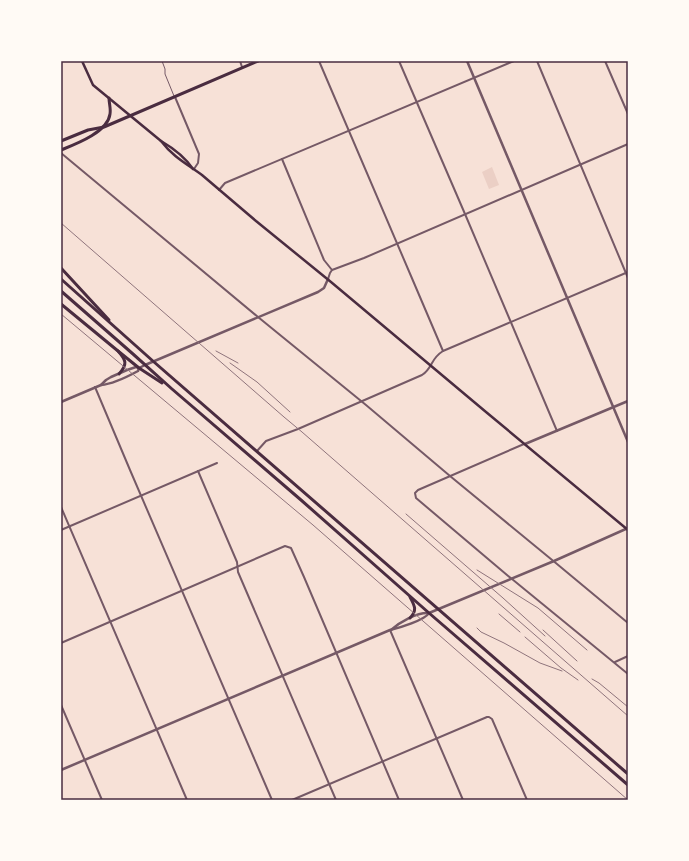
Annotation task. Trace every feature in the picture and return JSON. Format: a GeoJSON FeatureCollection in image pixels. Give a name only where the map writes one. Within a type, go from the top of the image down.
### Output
{"type":"FeatureCollection","features":[{"type":"Feature","properties":{"kind":"main road"},"geometry":{"type":"LineString","coordinates":[[82,61],[93,85],[161,141],[167,150],[194,169],[328,279],[430,366],[628,529]]}},
{"type":"Feature","properties":{"kind":"main road"},"geometry":{"type":"LineString","coordinates":[[61,141],[130,116],[258,61]]}},
{"type":"Feature","properties":{"kind":"main road"},"geometry":{"type":"LineString","coordinates":[[61,150],[90,136],[104,126],[111,114],[109,98]]}},
{"type":"Feature","properties":{"kind":"main road"},"geometry":{"type":"LineString","coordinates":[[61,268],[120,332]]}},
{"type":"Feature","properties":{"kind":"main road"},"geometry":{"type":"LineString","coordinates":[[61,279],[154,362],[628,774]]}},
{"type":"Feature","properties":{"kind":"main road"},"geometry":{"type":"LineString","coordinates":[[61,291],[628,785]]}},
{"type":"Feature","properties":{"kind":"main road"},"geometry":{"type":"LineString","coordinates":[[61,304],[139,368],[172,389]]}},
{"type":"Feature","properties":{"kind":"main road"},"geometry":{"type":"LineString","coordinates":[[118,351],[125,362],[124,367],[119,374]]}},
{"type":"Feature","properties":{"kind":"main road"},"geometry":{"type":"LineString","coordinates":[[408,593],[415,609],[410,618]]}},
{"type":"Feature","properties":{"kind":"street"},"geometry":{"type":"LineString","coordinates":[[240,61],[242,68]]}},
{"type":"Feature","properties":{"kind":"street"},"geometry":{"type":"LineString","coordinates":[[319,61],[443,351]]}},
{"type":"Feature","properties":{"kind":"street"},"geometry":{"type":"LineString","coordinates":[[399,61],[557,431]]}},
{"type":"Feature","properties":{"kind":"street"},"geometry":{"type":"LineString","coordinates":[[467,61],[628,442]]}},
{"type":"Feature","properties":{"kind":"street"},"geometry":{"type":"LineString","coordinates":[[219,190],[225,183],[514,61]]}},
{"type":"Feature","properties":{"kind":"street"},"geometry":{"type":"LineString","coordinates":[[537,61],[628,278]]}},
{"type":"Feature","properties":{"kind":"street"},"geometry":{"type":"LineString","coordinates":[[605,61],[628,114]]}},
{"type":"Feature","properties":{"kind":"street"},"geometry":{"type":"LineString","coordinates":[[174,96],[199,154],[198,163],[194,169]]}},
{"type":"Feature","properties":{"kind":"street"},"geometry":{"type":"LineString","coordinates":[[61,402],[95,387],[108,384],[132,374],[145,365],[318,292],[324,288],[332,270],[364,258],[628,144]]}},
{"type":"Feature","properties":{"kind":"street"},"geometry":{"type":"LineString","coordinates":[[61,153],[628,623]]}},
{"type":"Feature","properties":{"kind":"street"},"geometry":{"type":"LineString","coordinates":[[282,159],[324,260],[332,270]]}},
{"type":"Feature","properties":{"kind":"street"},"geometry":{"type":"LineString","coordinates":[[257,451],[266,442],[422,375],[427,372],[436,356],[443,351],[627,273]]}},
{"type":"Feature","properties":{"kind":"street"},"geometry":{"type":"LineString","coordinates":[[101,385],[106,380],[119,374],[136,367],[139,368]]}},
{"type":"Feature","properties":{"kind":"street"},"geometry":{"type":"LineString","coordinates":[[95,387],[272,800]]}},
{"type":"Feature","properties":{"kind":"street"},"geometry":{"type":"LineString","coordinates":[[628,401],[450,476],[414,493],[416,498],[628,674]]}},
{"type":"Feature","properties":{"kind":"street"},"geometry":{"type":"LineString","coordinates":[[61,530],[217,463]]}},
{"type":"Feature","properties":{"kind":"street"},"geometry":{"type":"LineString","coordinates":[[198,471],[237,562],[238,572],[336,800]]}},
{"type":"Feature","properties":{"kind":"street"},"geometry":{"type":"LineString","coordinates":[[61,507],[187,800]]}},
{"type":"Feature","properties":{"kind":"street"},"geometry":{"type":"LineString","coordinates":[[390,630],[399,623],[421,613],[429,613],[628,529]]}},
{"type":"Feature","properties":{"kind":"street"},"geometry":{"type":"LineString","coordinates":[[61,643],[285,546],[291,548],[399,800]]}},
{"type":"Feature","properties":{"kind":"street"},"geometry":{"type":"LineString","coordinates":[[61,770],[390,630],[425,618],[429,613]]}},
{"type":"Feature","properties":{"kind":"street"},"geometry":{"type":"LineString","coordinates":[[390,630],[463,800]]}},
{"type":"Feature","properties":{"kind":"street"},"geometry":{"type":"LineString","coordinates":[[614,662],[628,656]]}},
{"type":"Feature","properties":{"kind":"street"},"geometry":{"type":"LineString","coordinates":[[61,705],[102,800]]}},
{"type":"Feature","properties":{"kind":"street"},"geometry":{"type":"LineString","coordinates":[[292,800],[484,717],[489,717],[492,719],[527,800]]}},
{"type":"Feature","properties":{"kind":"lane"},"geometry":{"type":"LineString","coordinates":[[162,61],[165,74],[174,96]]}},
{"type":"Feature","properties":{"kind":"shaded area"},"geometry":{"type":"Polygon","coordinates":[[[492,167],[499,185],[489,189],[482,172],[492,167]]]}},
{"type":"Feature","properties":{"kind":"tram line"},"geometry":{"type":"LineString","coordinates":[[61,314],[313,525],[628,800]]}},
{"type":"Feature","properties":{"kind":"railway"},"geometry":{"type":"LineString","coordinates":[[61,223],[628,716]]}},
{"type":"Feature","properties":{"kind":"railway"},"geometry":{"type":"LineString","coordinates":[[216,351],[238,363]]}},
{"type":"Feature","properties":{"kind":"railway"},"geometry":{"type":"LineString","coordinates":[[230,363],[257,382],[290,412]]}},
{"type":"Feature","properties":{"kind":"railway"},"geometry":{"type":"LineString","coordinates":[[406,514],[545,636]]}},
{"type":"Feature","properties":{"kind":"railway"},"geometry":{"type":"LineString","coordinates":[[477,570],[538,608],[587,650]]}},
{"type":"Feature","properties":{"kind":"railway"},"geometry":{"type":"LineString","coordinates":[[499,614],[520,632]]}},
{"type":"Feature","properties":{"kind":"railway"},"geometry":{"type":"LineString","coordinates":[[477,628],[481,632],[540,663],[562,671]]}},
{"type":"Feature","properties":{"kind":"railway"},"geometry":{"type":"LineString","coordinates":[[543,630],[577,661]]}},
{"type":"Feature","properties":{"kind":"railway"},"geometry":{"type":"LineString","coordinates":[[525,637],[561,668],[578,680]]}},
{"type":"Feature","properties":{"kind":"railway"},"geometry":{"type":"LineString","coordinates":[[592,679],[628,707]]}}]}
